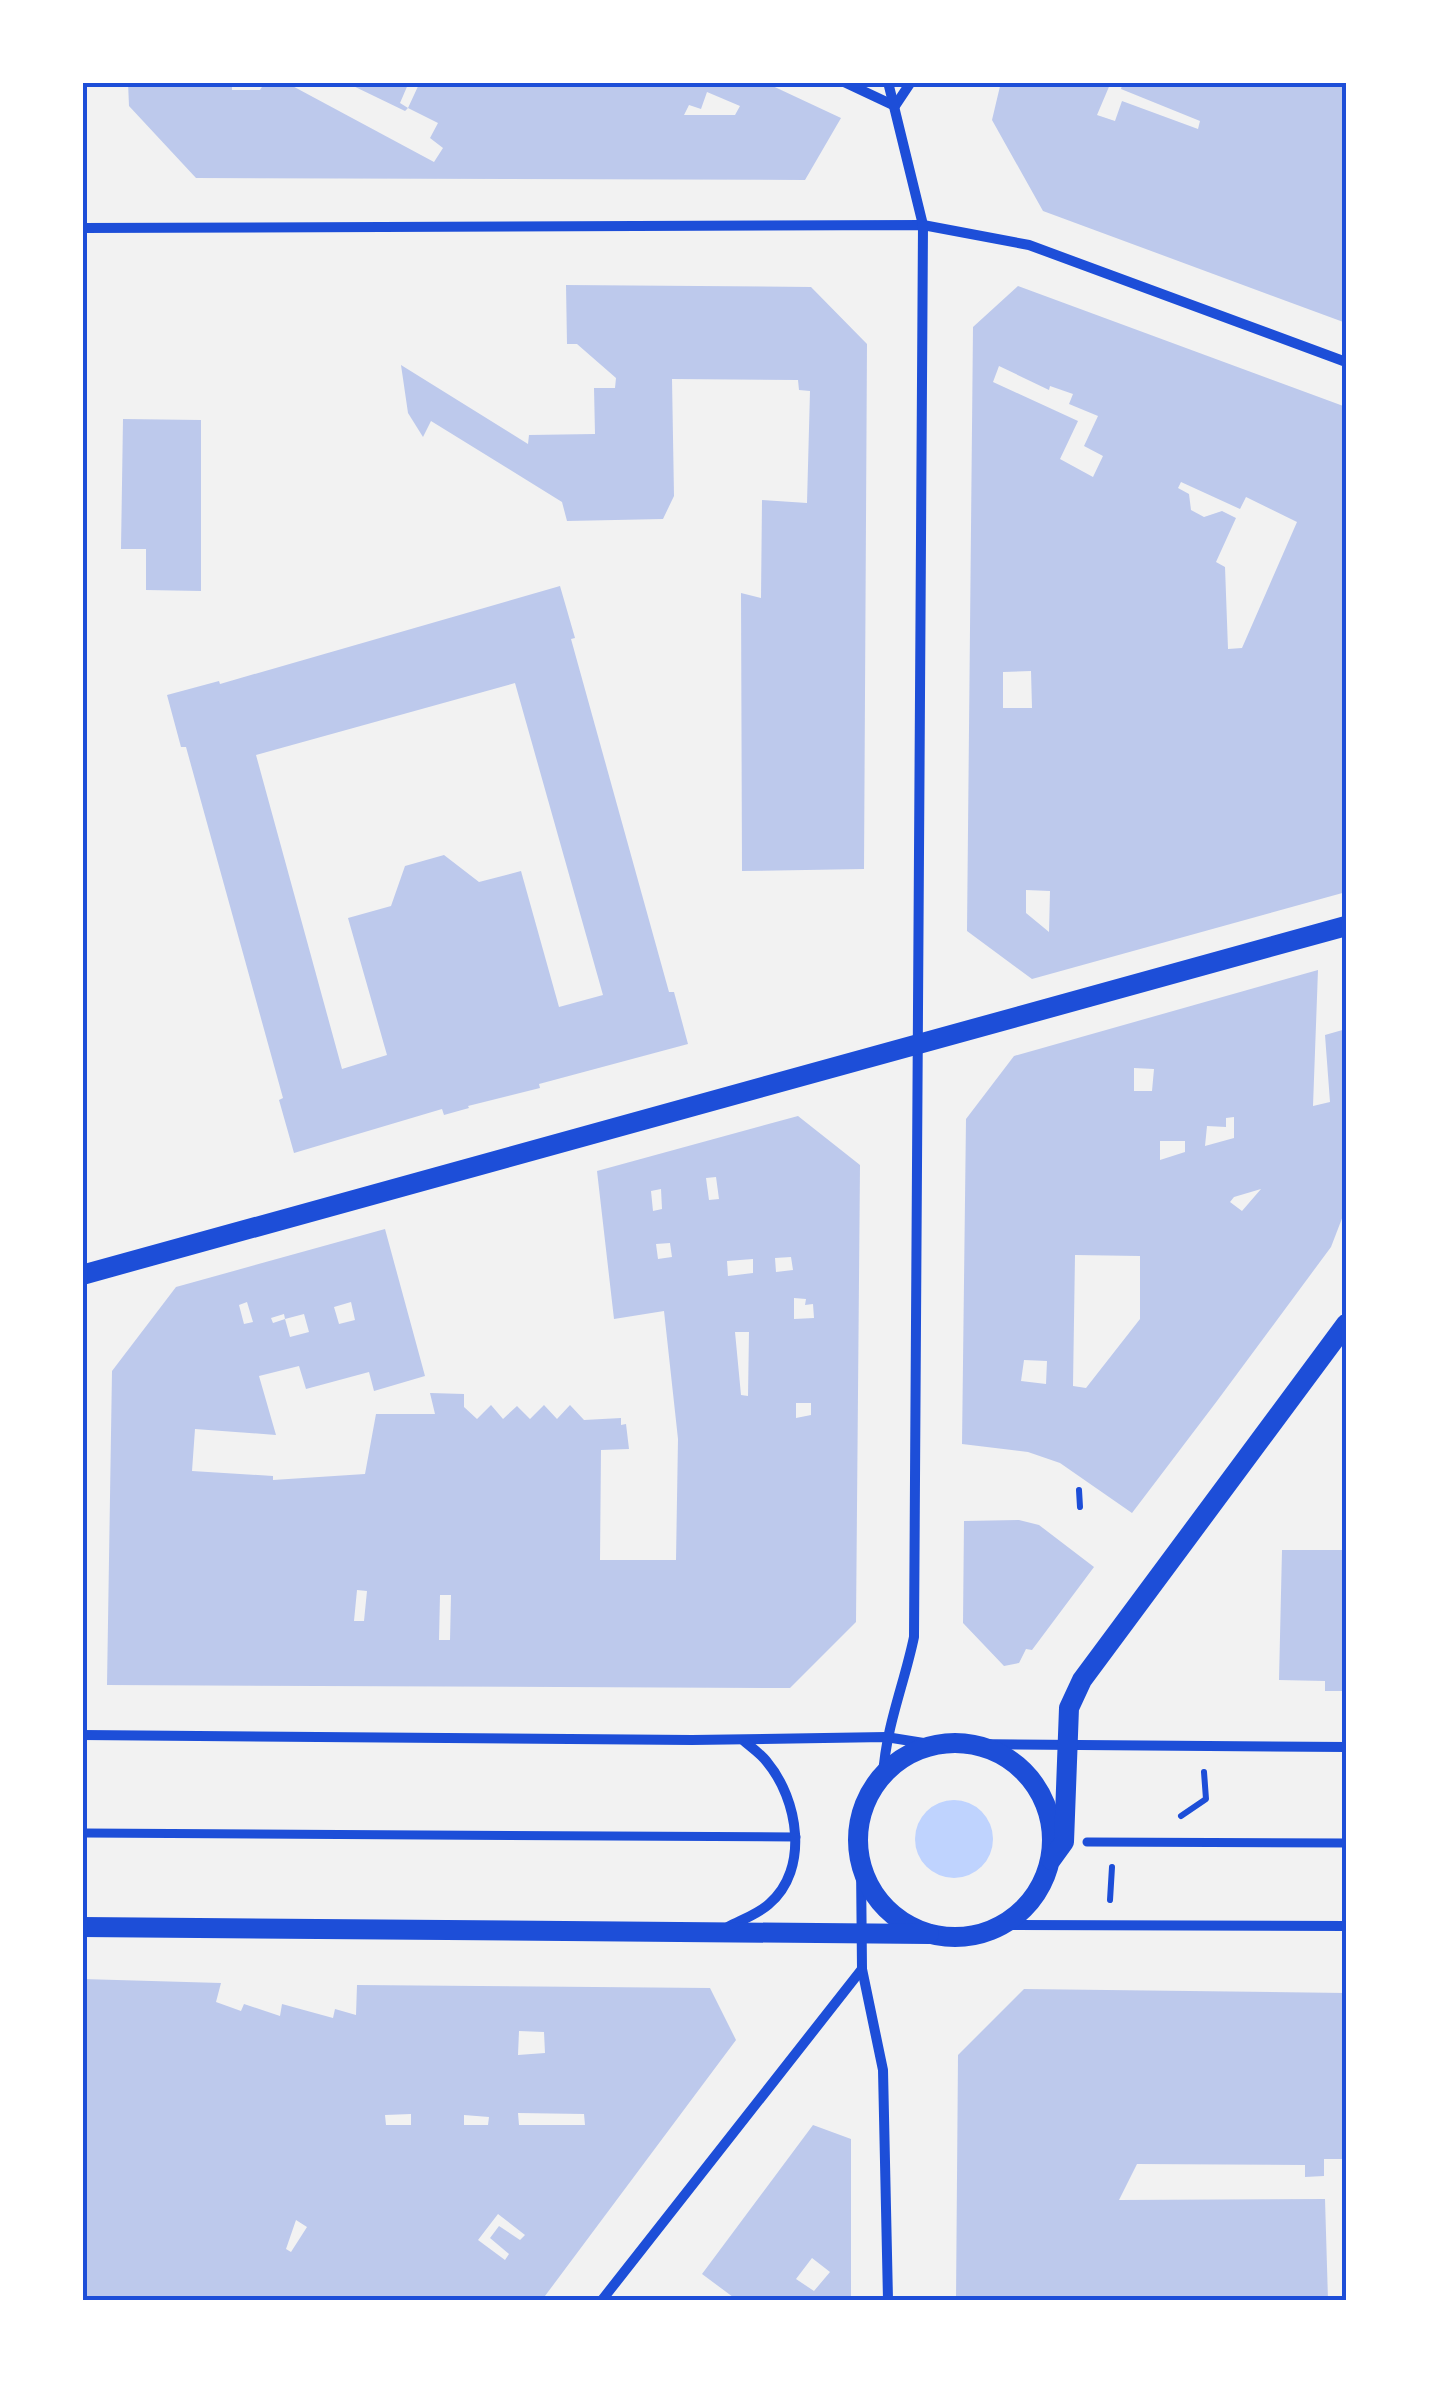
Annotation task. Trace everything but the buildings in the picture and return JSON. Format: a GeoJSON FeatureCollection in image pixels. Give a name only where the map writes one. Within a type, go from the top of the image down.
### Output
{"type":"FeatureCollection","features":[{"type":"Feature","properties":{"kind":"main road"},"geometry":{"type":"LineString","coordinates":[[82,1275],[1346,926]]}},
{"type":"Feature","properties":{"kind":"main road"},"geometry":{"type":"LineString","coordinates":[[82,1926],[930,1934],[954,1938],[1002,1925],[1024,1908],[1041,1886],[1051,1860],[1064,1842],[1069,1708],[1082,1680],[1340,1342],[1346,1324]]}},
{"type":"Feature","properties":{"kind":"main road"},"geometry":{"type":"LineString","coordinates":[[930,1934],[898,1919],[875,1896],[861,1865],[860,1818],[869,1796],[882,1776],[907,1756],[936,1745],[968,1744],[997,1752],[1023,1770],[1042,1794],[1050,1818],[1051,1860]]}},
{"type":"Feature","properties":{"kind":"street"},"geometry":{"type":"LineString","coordinates":[[844,82],[895,106]]}},
{"type":"Feature","properties":{"kind":"street"},"geometry":{"type":"LineString","coordinates":[[882,1776],[886,1737],[905,1680],[914,1636],[923,225],[888,82]]}},
{"type":"Feature","properties":{"kind":"street"},"geometry":{"type":"LineString","coordinates":[[895,106],[910,82]]}},
{"type":"Feature","properties":{"kind":"street"},"geometry":{"type":"LineString","coordinates":[[82,228],[923,225],[1030,245],[1346,362]]}},
{"type":"Feature","properties":{"kind":"street"},"geometry":{"type":"LineString","coordinates":[[82,1735],[744,1740],[886,1737],[936,1745]]}},
{"type":"Feature","properties":{"kind":"street"},"geometry":{"type":"LineString","coordinates":[[715,1934],[769,1904],[783,1886],[794,1859],[796,1837],[783,1788],[767,1762],[744,1740]]}},
{"type":"Feature","properties":{"kind":"street"},"geometry":{"type":"LineString","coordinates":[[968,1744],[1346,1747]]}},
{"type":"Feature","properties":{"kind":"street"},"geometry":{"type":"LineString","coordinates":[[82,1820],[84,1838],[796,1837]]}},
{"type":"Feature","properties":{"kind":"street"},"geometry":{"type":"LineString","coordinates":[[1087,1842],[1346,1843]]}},
{"type":"Feature","properties":{"kind":"street"},"geometry":{"type":"LineString","coordinates":[[861,1865],[862,1969],[883,2070],[888,2300]]}},
{"type":"Feature","properties":{"kind":"street"},"geometry":{"type":"LineString","coordinates":[[1002,1925],[1346,1926]]}},
{"type":"Feature","properties":{"kind":"street"},"geometry":{"type":"LineString","coordinates":[[602,2300],[862,1969]]}},
{"type":"Feature","properties":{"kind":"path"},"geometry":{"type":"LineString","coordinates":[[1079,1490],[1080,1507]]}},
{"type":"Feature","properties":{"kind":"water"},"geometry":{"type":"Polygon","coordinates":[[[954,1800],[969,1803],[981,1812],[990,1824],[990,1854],[981,1866],[969,1875],[954,1878],[939,1875],[927,1866],[918,1854],[915,1839],[918,1824],[927,1812],[939,1803],[954,1800]]]}}]}
